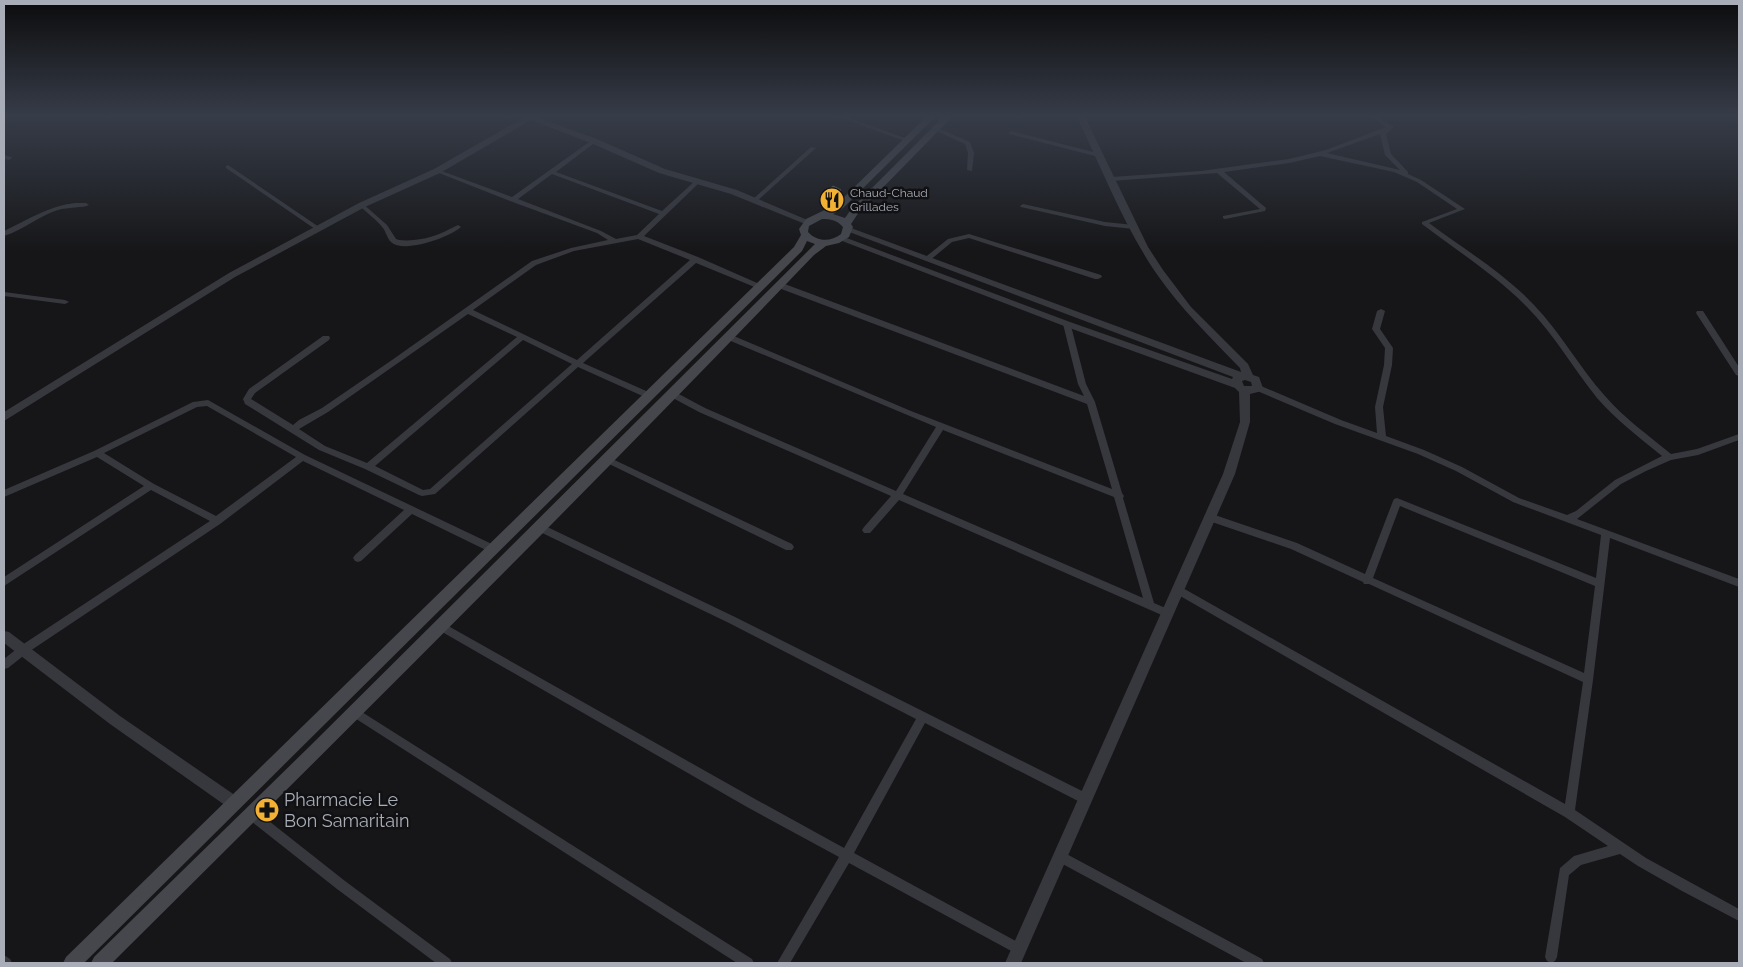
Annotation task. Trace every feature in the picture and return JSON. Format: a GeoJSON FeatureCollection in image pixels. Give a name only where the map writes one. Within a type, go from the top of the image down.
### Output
{"type":"FeatureCollection","features":[{"type":"Feature","properties":{"kind":"main road"},"geometry":{"type":"LineString","coordinates":[[72,963],[798,249],[805,236],[803,228],[808,222],[840,206],[885,162]]}},
{"type":"Feature","properties":{"kind":"main road"},"geometry":{"type":"LineString","coordinates":[[805,236],[813,241],[823,243],[841,239],[855,210],[903,162]]}},
{"type":"Feature","properties":{"kind":"main road"},"geometry":{"type":"LineString","coordinates":[[822,216],[836,218],[847,227]]}},
{"type":"Feature","properties":{"kind":"main road"},"geometry":{"type":"LineString","coordinates":[[100,963],[729,337],[810,253],[823,243]]}},
{"type":"Feature","properties":{"kind":"street"},"geometry":{"type":"LineString","coordinates":[[4,417],[232,275],[317,228],[452,162]]}},
{"type":"Feature","properties":{"kind":"street"},"geometry":{"type":"LineString","coordinates":[[512,200],[565,162]]}},
{"type":"Feature","properties":{"kind":"street"},"geometry":{"type":"LineString","coordinates":[[640,162],[662,172],[698,181],[755,200],[808,222]]}},
{"type":"Feature","properties":{"kind":"street"},"geometry":{"type":"LineString","coordinates":[[755,200],[797,162]]}},
{"type":"Feature","properties":{"kind":"street"},"geometry":{"type":"LineString","coordinates":[[970,162],[970,170]]}},
{"type":"Feature","properties":{"kind":"street"},"geometry":{"type":"LineString","coordinates":[[1013,963],[1229,474],[1248,406],[1243,382],[1244,366],[1188,309],[1160,272],[1134,227],[1103,162]]}},
{"type":"Feature","properties":{"kind":"street"},"geometry":{"type":"LineString","coordinates":[[1111,179],[1218,171],[1283,162]]}},
{"type":"Feature","properties":{"kind":"street"},"geometry":{"type":"LineString","coordinates":[[1358,162],[1385,168],[1408,176],[1462,209],[1424,224],[1514,290],[1532,307],[1568,350],[1593,388],[1614,410],[1669,457]]}},
{"type":"Feature","properties":{"kind":"street"},"geometry":{"type":"LineString","coordinates":[[1395,162],[1408,176]]}},
{"type":"Feature","properties":{"kind":"street"},"geometry":{"type":"LineString","coordinates":[[228,167],[317,228]]}},
{"type":"Feature","properties":{"kind":"street"},"geometry":{"type":"LineString","coordinates":[[437,171],[599,232],[614,241]]}},
{"type":"Feature","properties":{"kind":"street"},"geometry":{"type":"LineString","coordinates":[[1218,171],[1263,208],[1263,210],[1225,217]]}},
{"type":"Feature","properties":{"kind":"street"},"geometry":{"type":"LineString","coordinates":[[551,172],[664,214]]}},
{"type":"Feature","properties":{"kind":"street"},"geometry":{"type":"LineString","coordinates":[[639,237],[698,181]]}},
{"type":"Feature","properties":{"kind":"street"},"geometry":{"type":"LineString","coordinates":[[4,234],[60,208],[74,204],[86,205]]}},
{"type":"Feature","properties":{"kind":"street"},"geometry":{"type":"LineString","coordinates":[[362,205],[385,226],[397,242],[426,242],[458,227]]}},
{"type":"Feature","properties":{"kind":"street"},"geometry":{"type":"LineString","coordinates":[[1023,206],[1104,224],[1134,227]]}},
{"type":"Feature","properties":{"kind":"street"},"geometry":{"type":"LineString","coordinates":[[847,227],[1243,382],[1252,391],[1258,388],[1338,422],[1382,436],[1459,469],[1516,500],[1739,583]]}},
{"type":"Feature","properties":{"kind":"street"},"geometry":{"type":"LineString","coordinates":[[927,259],[950,240],[968,236],[1098,277]]}},
{"type":"Feature","properties":{"kind":"street"},"geometry":{"type":"LineString","coordinates":[[293,429],[325,410],[539,261],[573,249],[639,237],[760,286]]}},
{"type":"Feature","properties":{"kind":"street"},"geometry":{"type":"LineString","coordinates":[[841,239],[1067,324],[1243,382]]}},
{"type":"Feature","properties":{"kind":"street"},"geometry":{"type":"LineString","coordinates":[[326,338],[252,391],[247,399],[272,418],[322,448],[368,467],[422,493],[432,492],[696,259]]}},
{"type":"Feature","properties":{"kind":"street"},"geometry":{"type":"LineString","coordinates":[[779,286],[1091,402]]}},
{"type":"Feature","properties":{"kind":"street"},"geometry":{"type":"LineString","coordinates":[[4,294],[65,302]]}},
{"type":"Feature","properties":{"kind":"street"},"geometry":{"type":"LineString","coordinates":[[467,310],[578,364],[650,396]]}},
{"type":"Feature","properties":{"kind":"street"},"geometry":{"type":"LineString","coordinates":[[1381,311],[1376,330],[1389,348],[1388,365],[1379,407],[1382,436]]}},
{"type":"Feature","properties":{"kind":"street"},"geometry":{"type":"LineString","coordinates":[[1700,313],[1739,372]]}},
{"type":"Feature","properties":{"kind":"street"},"geometry":{"type":"LineString","coordinates":[[1067,324],[1082,384],[1091,402],[1120,496],[1150,605]]}},
{"type":"Feature","properties":{"kind":"street"},"geometry":{"type":"LineString","coordinates":[[368,467],[522,337]]}},
{"type":"Feature","properties":{"kind":"street"},"geometry":{"type":"LineString","coordinates":[[729,337],[941,426],[1120,496]]}},
{"type":"Feature","properties":{"kind":"street"},"geometry":{"type":"LineString","coordinates":[[672,394],[702,410],[1167,613]]}},
{"type":"Feature","properties":{"kind":"street"},"geometry":{"type":"LineString","coordinates":[[4,494],[97,453],[202,403],[213,406],[302,457],[493,549]]}},
{"type":"Feature","properties":{"kind":"street"},"geometry":{"type":"LineString","coordinates":[[866,530],[897,496],[941,426]]}},
{"type":"Feature","properties":{"kind":"street"},"geometry":{"type":"LineString","coordinates":[[1568,519],[1580,513],[1618,482],[1669,457],[1698,452],[1739,437]]}},
{"type":"Feature","properties":{"kind":"street"},"geometry":{"type":"LineString","coordinates":[[97,453],[151,486],[217,521]]}},
{"type":"Feature","properties":{"kind":"street"},"geometry":{"type":"LineString","coordinates":[[4,665],[23,650],[217,521],[302,457]]}},
{"type":"Feature","properties":{"kind":"street"},"geometry":{"type":"LineString","coordinates":[[606,459],[789,547]]}},
{"type":"Feature","properties":{"kind":"street"},"geometry":{"type":"LineString","coordinates":[[4,582],[151,486]]}},
{"type":"Feature","properties":{"kind":"street"},"geometry":{"type":"LineString","coordinates":[[1367,581],[1397,501],[1600,584]]}},
{"type":"Feature","properties":{"kind":"street"},"geometry":{"type":"LineString","coordinates":[[358,558],[411,509]]}},
{"type":"Feature","properties":{"kind":"street"},"geometry":{"type":"LineString","coordinates":[[1209,517],[1294,546],[1367,581],[1588,680]]}},
{"type":"Feature","properties":{"kind":"street"},"geometry":{"type":"LineString","coordinates":[[539,527],[732,620],[1086,799]]}},
{"type":"Feature","properties":{"kind":"street"},"geometry":{"type":"LineString","coordinates":[[1569,813],[1606,533]]}},
{"type":"Feature","properties":{"kind":"street"},"geometry":{"type":"LineString","coordinates":[[1178,590],[1569,813],[1686,887],[1739,915]]}},
{"type":"Feature","properties":{"kind":"street"},"geometry":{"type":"LineString","coordinates":[[440,626],[846,856],[1019,949]]}},
{"type":"Feature","properties":{"kind":"street"},"geometry":{"type":"LineString","coordinates":[[4,636],[115,720],[234,803]]}},
{"type":"Feature","properties":{"kind":"street"},"geometry":{"type":"LineString","coordinates":[[354,712],[748,963]]}},
{"type":"Feature","properties":{"kind":"street"},"geometry":{"type":"LineString","coordinates":[[783,963],[846,856],[923,717]]}},
{"type":"Feature","properties":{"kind":"street"},"geometry":{"type":"LineString","coordinates":[[251,814],[341,885],[446,963]]}},
{"type":"Feature","properties":{"kind":"street"},"geometry":{"type":"LineString","coordinates":[[1551,957],[1564,872],[1578,860],[1622,848]]}},
{"type":"Feature","properties":{"kind":"street"},"geometry":{"type":"LineString","coordinates":[[1061,857],[1258,963]]}},
{"type":"Feature","properties":{"kind":"building"},"geometry":{"type":"Polygon","coordinates":[[[833,186],[841,190],[829,198],[822,195],[833,186]]]}},
{"type":"Feature","properties":{"kind":"place","name":"Chaud-Chaud Grillades"},"geometry":{"type":"Point","coordinates":[832,200]}},
{"type":"Feature","properties":{"kind":"place","name":"Pharmacie Le Bon Samaritain"},"geometry":{"type":"Point","coordinates":[267,810]}}]}
